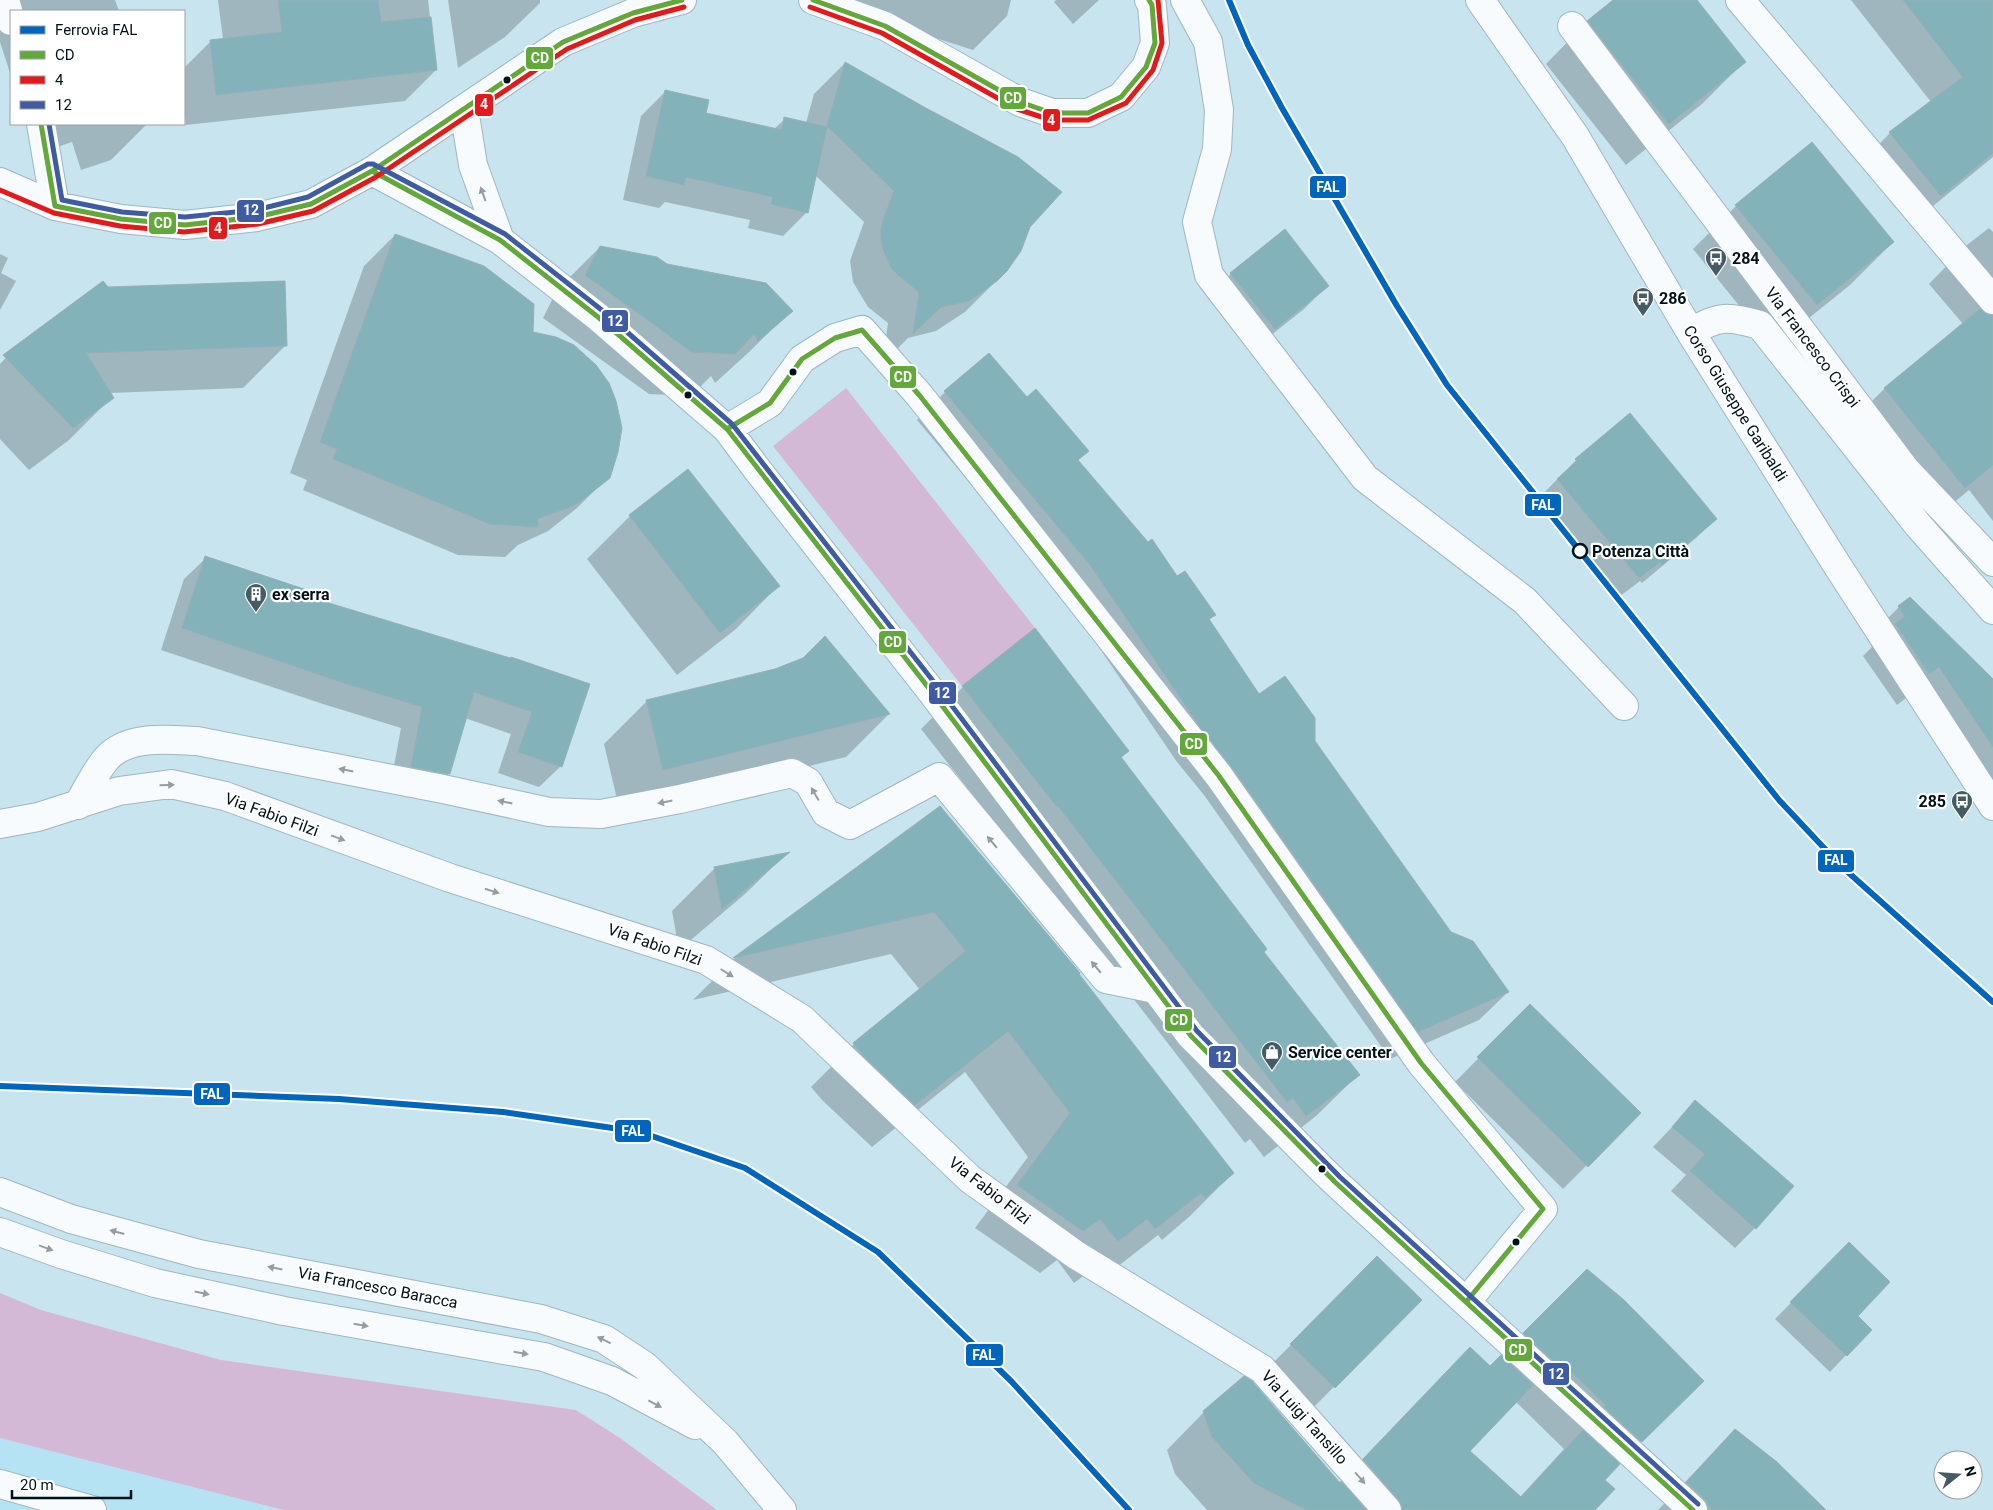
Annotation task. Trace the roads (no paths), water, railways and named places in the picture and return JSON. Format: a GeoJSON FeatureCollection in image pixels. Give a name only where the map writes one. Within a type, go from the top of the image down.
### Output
{"type":"FeatureCollection","features":[{"type":"Feature","properties":{"kind":"street"},"geometry":{"type":"LineString","coordinates":[[4,0],[10,18]]}},
{"type":"Feature","properties":{"kind":"street"},"geometry":{"type":"LineString","coordinates":[[0,182],[55,206],[121,219],[185,224],[257,217],[312,204],[372,171],[563,42],[633,13],[682,0]]}},
{"type":"Feature","properties":{"kind":"street"},"geometry":{"type":"LineString","coordinates":[[813,0],[885,26],[1020,102],[1052,113],[1088,113],[1121,97],[1146,67],[1155,43],[1152,5],[1148,0]]}},
{"type":"Feature","properties":{"kind":"street"},"geometry":{"type":"LineString","coordinates":[[1185,0],[1208,42],[1219,110],[1217,149],[1197,222],[1208,275],[1365,478],[1525,601],[1624,706]]}},
{"type":"Feature","properties":{"kind":"street","name":"Corso Giuseppe Garibaldi"},"geometry":{"type":"LineString","coordinates":[[1480,0],[1575,136],[1692,332],[1837,565],[1993,806]]}},
{"type":"Feature","properties":{"kind":"street"},"geometry":{"type":"LineString","coordinates":[[1740,0],[1993,300]]}},
{"type":"Feature","properties":{"kind":"street","name":"Via Francesco Crispi"},"geometry":{"type":"LineString","coordinates":[[1572,26],[1905,469],[1993,562]]}},
{"type":"Feature","properties":{"kind":"street"},"geometry":{"type":"LineString","coordinates":[[464,109],[473,166],[500,240]]}},
{"type":"Feature","properties":{"kind":"street"},"geometry":{"type":"LineString","coordinates":[[41,125],[55,206]]}},
{"type":"Feature","properties":{"kind":"street"},"geometry":{"type":"LineString","coordinates":[[372,171],[500,240],[598,317],[727,429],[931,691],[1191,1036],[1234,1078],[1292,1140],[1693,1510]]}},
{"type":"Feature","properties":{"kind":"street","name":"Via Francesco Crispi"},"geometry":{"type":"LineString","coordinates":[[1692,332],[1706,322],[1731,318],[1760,325],[1918,525],[1993,610]]}},
{"type":"Feature","properties":{"kind":"street"},"geometry":{"type":"LineString","coordinates":[[727,429],[770,403],[802,359],[835,338],[862,330],[920,396],[1219,776],[1421,1062],[1543,1209],[1466,1302]]}},
{"type":"Feature","properties":{"kind":"street"},"geometry":{"type":"LineString","coordinates":[[78,805],[110,755],[127,745],[162,739],[198,741],[443,789],[549,812],[601,814],[680,799],[792,773],[808,782],[826,813],[850,825],[939,777],[1106,979],[1155,989]]}},
{"type":"Feature","properties":{"kind":"street","name":"Via Fabio Filzi"},"geometry":{"type":"LineString","coordinates":[[0,824],[38,817],[119,791],[171,784],[224,796],[450,878],[706,960],[802,1019],[970,1179],[1076,1254],[1211,1338]]}},
{"type":"Feature","properties":{"kind":"street","name":"Via Francesco Baracca"},"geometry":{"type":"LineString","coordinates":[[0,1192],[71,1219],[199,1254],[541,1319],[604,1339],[645,1366],[724,1442],[782,1510]]}},
{"type":"Feature","properties":{"kind":"street","name":"Via Francesco Baracca"},"geometry":{"type":"LineString","coordinates":[[0,1232],[60,1254],[155,1283],[284,1310],[544,1357],[612,1381],[724,1442]]}},
{"type":"Feature","properties":{"kind":"street","name":"Via Luigi Tansillo"},"geometry":{"type":"LineString","coordinates":[[1211,1338],[1262,1369],[1387,1510]]}},
{"type":"Feature","properties":{"kind":"street"},"geometry":{"type":"LineString","coordinates":[[0,1484],[92,1510]]}},
{"type":"Feature","properties":{"kind":"rail line","name":"FAL"},"geometry":{"type":"LineString","coordinates":[[1229,0],[1248,45],[1282,108],[1397,306],[1447,385],[1779,800],[1840,865],[1993,1002]]}},
{"type":"Feature","properties":{"kind":"rail line","name":"FAL"},"geometry":{"type":"LineString","coordinates":[[0,1086],[339,1099],[503,1112],[640,1132],[745,1168],[878,1252],[1011,1381],[1129,1510]]}},
{"type":"Feature","properties":{"kind":"place","name":"284"},"geometry":{"type":"Point","coordinates":[1716,277]}},
{"type":"Feature","properties":{"kind":"place","name":"286"},"geometry":{"type":"Point","coordinates":[1643,317]}},
{"type":"Feature","properties":{"kind":"place","name":"Potenza Città"},"geometry":{"type":"Point","coordinates":[1580,551]}},
{"type":"Feature","properties":{"kind":"place","name":"ex serra"},"geometry":{"type":"Point","coordinates":[256,613]}},
{"type":"Feature","properties":{"kind":"place","name":"285"},"geometry":{"type":"Point","coordinates":[1962,820]}},
{"type":"Feature","properties":{"kind":"place","name":"Service center"},"geometry":{"type":"Point","coordinates":[1272,1071]}}]}
